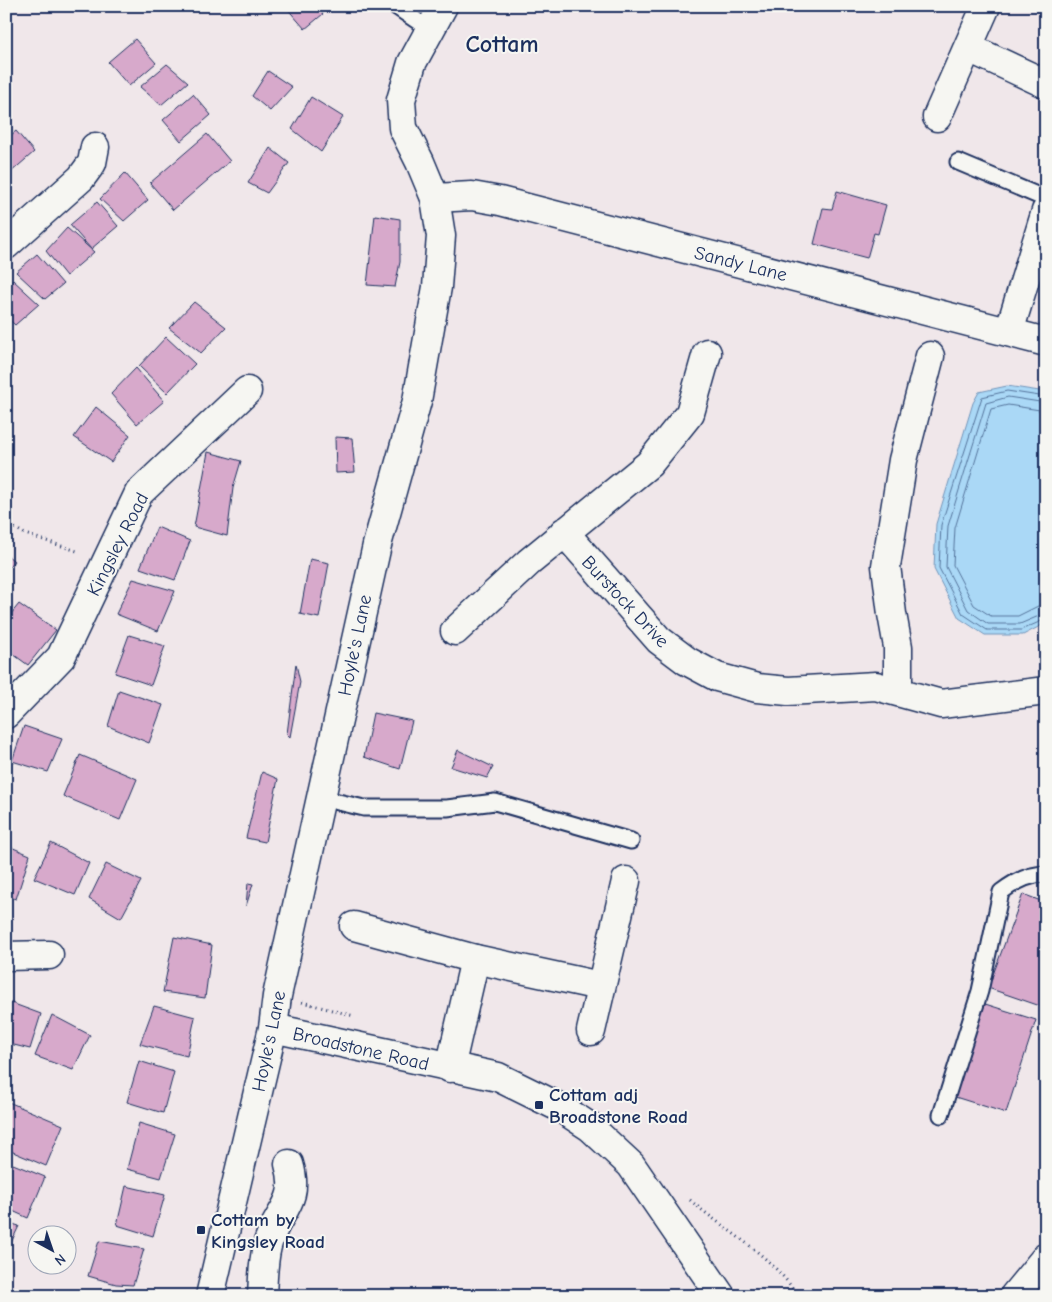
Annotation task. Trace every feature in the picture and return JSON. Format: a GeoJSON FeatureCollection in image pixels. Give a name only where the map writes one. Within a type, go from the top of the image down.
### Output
{"type":"FeatureCollection","features":[{"type":"Feature","properties":{"kind":"street"},"geometry":{"type":"LineString","coordinates":[[937,117],[986,6]]}},
{"type":"Feature","properties":{"kind":"street","name":"Hoyle's Lane"},"geometry":{"type":"LineString","coordinates":[[210,1296],[273,1028],[278,996],[376,545],[417,401],[437,287],[441,236],[435,198],[403,128],[401,100],[412,63],[436,18]]}},
{"type":"Feature","properties":{"kind":"street"},"geometry":{"type":"LineString","coordinates":[[969,48],[1046,84]]}},
{"type":"Feature","properties":{"kind":"street"},"geometry":{"type":"LineString","coordinates":[[6,245],[80,178],[92,163],[95,147]]}},
{"type":"Feature","properties":{"kind":"street","name":"Sandy Lane"},"geometry":{"type":"LineString","coordinates":[[435,198],[472,196],[500,201],[1046,342]]}},
{"type":"Feature","properties":{"kind":"street"},"geometry":{"type":"LineString","coordinates":[[1009,332],[1046,211]]}},
{"type":"Feature","properties":{"kind":"street"},"geometry":{"type":"LineString","coordinates":[[456,630],[564,532],[649,464],[690,413],[707,353]]}},
{"type":"Feature","properties":{"kind":"street"},"geometry":{"type":"LineString","coordinates":[[898,691],[898,647],[886,566],[903,460],[930,356]]}},
{"type":"Feature","properties":{"kind":"street","name":"Kingsley Road"},"geometry":{"type":"LineString","coordinates":[[6,714],[61,658],[140,493],[247,391]]}},
{"type":"Feature","properties":{"kind":"street","name":"Burstock Drive"},"geometry":{"type":"LineString","coordinates":[[564,532],[659,640],[687,661],[717,677],[757,688],[788,691],[876,686],[941,704],[1046,691]]}},
{"type":"Feature","properties":{"kind":"street"},"geometry":{"type":"LineString","coordinates":[[591,1031],[626,881]]}},
{"type":"Feature","properties":{"kind":"street"},"geometry":{"type":"LineString","coordinates":[[354,926],[475,959],[600,986]]}},
{"type":"Feature","properties":{"kind":"street"},"geometry":{"type":"LineString","coordinates":[[6,956],[49,955]]}},
{"type":"Feature","properties":{"kind":"street","name":"Broadstone Road"},"geometry":{"type":"LineString","coordinates":[[450,1068],[475,959]]}},
{"type":"Feature","properties":{"kind":"street","name":"Broadstone Road"},"geometry":{"type":"LineString","coordinates":[[273,1028],[498,1077],[561,1108],[605,1140],[631,1165],[721,1296]]}},
{"type":"Feature","properties":{"kind":"street"},"geometry":{"type":"LineString","coordinates":[[262,1296],[262,1272],[267,1244],[294,1189],[289,1164]]}},
{"type":"Feature","properties":{"kind":"street"},"geometry":{"type":"LineString","coordinates":[[1014,1296],[1046,1257]]}},
{"type":"Feature","properties":{"kind":"lane"},"geometry":{"type":"LineString","coordinates":[[395,6],[436,18]]}},
{"type":"Feature","properties":{"kind":"lane"},"geometry":{"type":"LineString","coordinates":[[958,162],[1046,199]]}},
{"type":"Feature","properties":{"kind":"lane"},"geometry":{"type":"LineString","coordinates":[[321,798],[364,808],[447,808],[495,802],[631,841]]}},
{"type":"Feature","properties":{"kind":"lane"},"geometry":{"type":"LineString","coordinates":[[941,1115],[980,991],[1002,892],[1014,883],[1038,874],[1046,874]]}},
{"type":"Feature","properties":{"kind":"path"},"geometry":{"type":"LineString","coordinates":[[6,523],[25,534],[76,550],[104,567]]}},
{"type":"Feature","properties":{"kind":"water"},"geometry":{"type":"Polygon","coordinates":[[[1007,386],[1046,392],[1046,623],[1023,635],[985,635],[959,618],[934,569],[936,524],[973,403],[979,392],[1007,386]]]}},
{"type":"Feature","properties":{"kind":"building"},"geometry":{"type":"Polygon","coordinates":[[[285,6],[317,6],[323,14],[305,29],[285,6]]]}},
{"type":"Feature","properties":{"kind":"building"},"geometry":{"type":"Polygon","coordinates":[[[135,39],[156,63],[129,86],[108,62],[135,39]]]}},
{"type":"Feature","properties":{"kind":"building"},"geometry":{"type":"Polygon","coordinates":[[[167,64],[188,82],[161,105],[140,87],[167,64]]]}},
{"type":"Feature","properties":{"kind":"building"},"geometry":{"type":"Polygon","coordinates":[[[268,71],[292,87],[270,111],[252,96],[268,71]]]}},
{"type":"Feature","properties":{"kind":"building"},"geometry":{"type":"Polygon","coordinates":[[[193,94],[211,115],[181,141],[163,120],[193,94]]]}},
{"type":"Feature","properties":{"kind":"building"},"geometry":{"type":"Polygon","coordinates":[[[311,97],[343,117],[321,152],[292,129],[311,97]]]}},
{"type":"Feature","properties":{"kind":"building"},"geometry":{"type":"Polygon","coordinates":[[[16,131],[34,152],[10,173],[6,170],[6,139],[16,131]]]}},
{"type":"Feature","properties":{"kind":"building"},"geometry":{"type":"Polygon","coordinates":[[[207,134],[230,161],[173,210],[150,183],[207,134]]]}},
{"type":"Feature","properties":{"kind":"building"},"geometry":{"type":"Polygon","coordinates":[[[270,148],[289,163],[267,193],[248,183],[270,148]]]}},
{"type":"Feature","properties":{"kind":"building"},"geometry":{"type":"Polygon","coordinates":[[[125,173],[148,200],[124,221],[100,199],[125,173]]]}},
{"type":"Feature","properties":{"kind":"building"},"geometry":{"type":"Polygon","coordinates":[[[837,191],[886,205],[878,234],[874,233],[867,258],[814,244],[823,208],[832,209],[837,191]]]}},
{"type":"Feature","properties":{"kind":"building"},"geometry":{"type":"Polygon","coordinates":[[[97,202],[118,226],[91,249],[70,225],[97,202]]]}},
{"type":"Feature","properties":{"kind":"building"},"geometry":{"type":"Polygon","coordinates":[[[375,215],[400,219],[400,262],[395,287],[367,285],[375,215]]]}},
{"type":"Feature","properties":{"kind":"building"},"geometry":{"type":"Polygon","coordinates":[[[67,228],[94,252],[66,276],[46,251],[67,228]]]}},
{"type":"Feature","properties":{"kind":"building"},"geometry":{"type":"Polygon","coordinates":[[[37,254],[63,284],[45,299],[16,272],[37,254]]]}},
{"type":"Feature","properties":{"kind":"building"},"geometry":{"type":"Polygon","coordinates":[[[13,280],[39,304],[15,325],[6,317],[6,285],[13,280]]]}},
{"type":"Feature","properties":{"kind":"building"},"geometry":{"type":"Polygon","coordinates":[[[194,302],[226,327],[201,353],[169,328],[194,302]]]}},
{"type":"Feature","properties":{"kind":"building"},"geometry":{"type":"Polygon","coordinates":[[[166,337],[195,364],[167,393],[139,366],[166,337]]]}},
{"type":"Feature","properties":{"kind":"building"},"geometry":{"type":"Polygon","coordinates":[[[136,368],[164,401],[137,424],[111,394],[136,368]]]}},
{"type":"Feature","properties":{"kind":"building"},"geometry":{"type":"Polygon","coordinates":[[[96,407],[130,435],[111,462],[74,437],[96,407]]]}},
{"type":"Feature","properties":{"kind":"building"},"geometry":{"type":"Polygon","coordinates":[[[335,437],[352,438],[355,472],[336,473],[335,437]]]}},
{"type":"Feature","properties":{"kind":"building"},"geometry":{"type":"Polygon","coordinates":[[[208,452],[241,461],[233,488],[227,536],[194,527],[208,452]]]}},
{"type":"Feature","properties":{"kind":"building"},"geometry":{"type":"Polygon","coordinates":[[[157,527],[190,541],[175,580],[140,568],[157,527]]]}},
{"type":"Feature","properties":{"kind":"building"},"geometry":{"type":"Polygon","coordinates":[[[6,554],[14,561],[6,571],[6,554]]]}},
{"type":"Feature","properties":{"kind":"building"},"geometry":{"type":"Polygon","coordinates":[[[310,559],[329,563],[319,618],[300,614],[310,559]]]}},
{"type":"Feature","properties":{"kind":"building"},"geometry":{"type":"Polygon","coordinates":[[[133,579],[175,591],[158,631],[116,614],[133,579]]]}},
{"type":"Feature","properties":{"kind":"building"},"geometry":{"type":"Polygon","coordinates":[[[19,604],[56,630],[28,665],[6,649],[6,620],[19,604]]]}},
{"type":"Feature","properties":{"kind":"building"},"geometry":{"type":"Polygon","coordinates":[[[129,635],[165,646],[151,685],[115,673],[129,635]]]}},
{"type":"Feature","properties":{"kind":"building"},"geometry":{"type":"Polygon","coordinates":[[[296,664],[300,682],[290,737],[287,734],[296,664]]]}},
{"type":"Feature","properties":{"kind":"building"},"geometry":{"type":"Polygon","coordinates":[[[119,690],[163,705],[149,743],[108,726],[119,690]]]}},
{"type":"Feature","properties":{"kind":"building"},"geometry":{"type":"Polygon","coordinates":[[[373,713],[412,721],[400,769],[364,757],[373,713]]]}},
{"type":"Feature","properties":{"kind":"building"},"geometry":{"type":"Polygon","coordinates":[[[24,726],[62,739],[48,772],[12,761],[24,726]]]}},
{"type":"Feature","properties":{"kind":"building"},"geometry":{"type":"Polygon","coordinates":[[[458,750],[493,767],[487,778],[451,767],[458,750]]]}},
{"type":"Feature","properties":{"kind":"building"},"geometry":{"type":"Polygon","coordinates":[[[80,755],[137,779],[120,820],[63,796],[80,755]]]}},
{"type":"Feature","properties":{"kind":"building"},"geometry":{"type":"Polygon","coordinates":[[[262,772],[278,779],[265,842],[246,838],[262,772]]]}},
{"type":"Feature","properties":{"kind":"building"},"geometry":{"type":"Polygon","coordinates":[[[51,843],[89,863],[75,895],[34,878],[51,843]]]}},
{"type":"Feature","properties":{"kind":"building"},"geometry":{"type":"Polygon","coordinates":[[[6,845],[30,855],[16,899],[6,896],[6,845]]]}},
{"type":"Feature","properties":{"kind":"building"},"geometry":{"type":"Polygon","coordinates":[[[106,864],[141,881],[121,918],[89,899],[106,864]]]}},
{"type":"Feature","properties":{"kind":"building"},"geometry":{"type":"Polygon","coordinates":[[[248,883],[253,884],[246,906],[248,883]]]}},
{"type":"Feature","properties":{"kind":"building"},"geometry":{"type":"Polygon","coordinates":[[[1023,894],[1046,903],[1046,1008],[988,988],[1023,894]]]}},
{"type":"Feature","properties":{"kind":"building"},"geometry":{"type":"Polygon","coordinates":[[[174,937],[212,945],[205,998],[163,992],[174,937]]]}},
{"type":"Feature","properties":{"kind":"building"},"geometry":{"type":"Polygon","coordinates":[[[6,1001],[41,1014],[30,1049],[6,1043],[6,1001]]]}},
{"type":"Feature","properties":{"kind":"building"},"geometry":{"type":"Polygon","coordinates":[[[982,1003],[1036,1020],[1006,1113],[952,1096],[982,1003]]]}},
{"type":"Feature","properties":{"kind":"building"},"geometry":{"type":"Polygon","coordinates":[[[154,1006],[195,1017],[187,1056],[140,1044],[154,1006]]]}},
{"type":"Feature","properties":{"kind":"building"},"geometry":{"type":"Polygon","coordinates":[[[52,1015],[90,1035],[73,1070],[35,1056],[52,1015]]]}},
{"type":"Feature","properties":{"kind":"building"},"geometry":{"type":"Polygon","coordinates":[[[139,1061],[174,1072],[163,1113],[127,1102],[139,1061]]]}},
{"type":"Feature","properties":{"kind":"building"},"geometry":{"type":"Polygon","coordinates":[[[6,1101],[63,1125],[46,1166],[6,1149],[6,1101]]]}},
{"type":"Feature","properties":{"kind":"building"},"geometry":{"type":"Polygon","coordinates":[[[139,1123],[175,1134],[161,1178],[127,1169],[139,1123]]]}},
{"type":"Feature","properties":{"kind":"building"},"geometry":{"type":"Polygon","coordinates":[[[13,1164],[45,1177],[28,1218],[6,1208],[6,1176],[13,1164]]]}},
{"type":"Feature","properties":{"kind":"building"},"geometry":{"type":"Polygon","coordinates":[[[126,1186],[165,1195],[153,1236],[117,1225],[126,1186]]]}},
{"type":"Feature","properties":{"kind":"building"},"geometry":{"type":"Polygon","coordinates":[[[6,1222],[19,1226],[6,1253],[6,1222]]]}},
{"type":"Feature","properties":{"kind":"building"},"geometry":{"type":"Polygon","coordinates":[[[99,1241],[144,1249],[133,1285],[116,1284],[88,1276],[99,1241]]]}},
{"type":"Feature","properties":{"kind":"place","name":"Cottam adj Broadstone Road"},"geometry":{"type":"Point","coordinates":[539,1105]}},
{"type":"Feature","properties":{"kind":"place","name":"Cottam by Kingsley Road"},"geometry":{"type":"Point","coordinates":[201,1230]}},
{"type":"Feature","properties":{"kind":"district","name":"Cottam"},"geometry":{"type":"Point","coordinates":[502,44]}}]}
